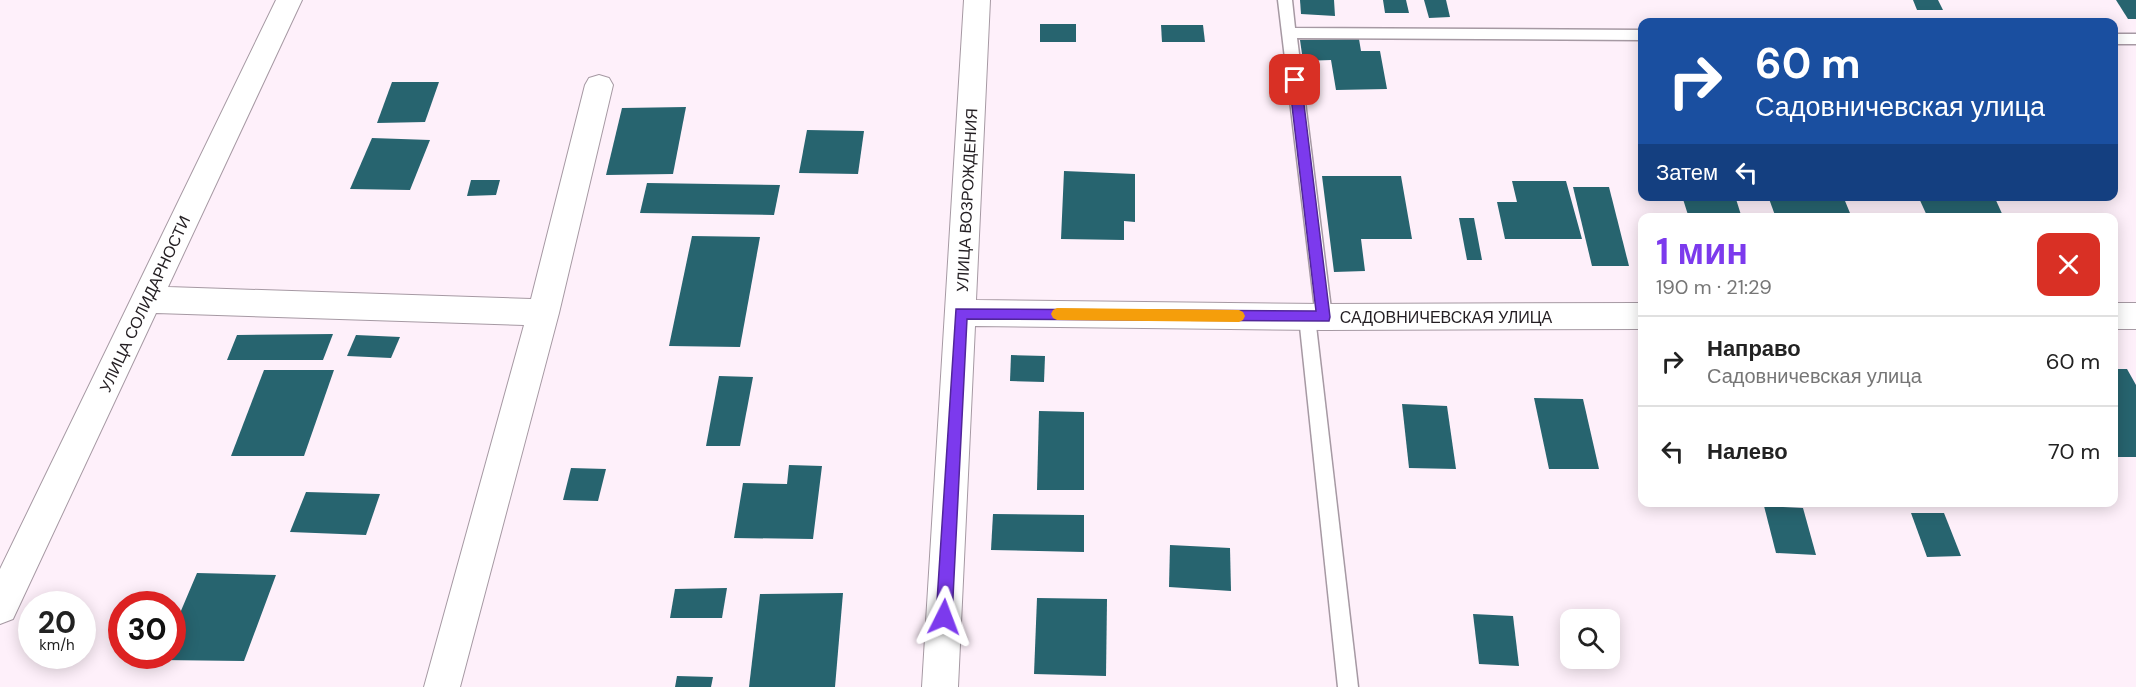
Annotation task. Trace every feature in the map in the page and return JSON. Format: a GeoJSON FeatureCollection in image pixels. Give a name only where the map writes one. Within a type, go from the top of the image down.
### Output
{"type":"FeatureCollection","features":[{"type":"Feature","properties":{"kind":"street","name":"УЛИЦА СОЛИДАРНОСТИ"},"geometry":{"type":"LineString","coordinates":[[0,607],[289,0]]}},
{"type":"Feature","properties":{"kind":"street","name":"УЛИЦА ВОЗРОЖДЕНИЯ"},"geometry":{"type":"LineString","coordinates":[[940,687],[977,0]]}},
{"type":"Feature","properties":{"kind":"street"},"geometry":{"type":"LineString","coordinates":[[442,687],[543,313],[599,85]]}},
{"type":"Feature","properties":{"kind":"street"},"geometry":{"type":"LineString","coordinates":[[147,299],[271,306],[392,306],[543,313]]}},
{"type":"Feature","properties":{"kind":"street","name":"САДОВНИЧЕВСКАЯ УЛИЦА"},"geometry":{"type":"LineString","coordinates":[[961,313],[1315,317],[1638,316]]}},
{"type":"Feature","properties":{"kind":"street"},"geometry":{"type":"LineString","coordinates":[[2118,316],[2136,316]]}},
{"type":"Feature","properties":{"kind":"lane"},"geometry":{"type":"LineString","coordinates":[[1285,0],[1348,687]]}},
{"type":"Feature","properties":{"kind":"lane"},"geometry":{"type":"LineString","coordinates":[[1289,33],[1638,35]]}},
{"type":"Feature","properties":{"kind":"lane"},"geometry":{"type":"LineString","coordinates":[[2118,39],[2136,39]]}},
{"type":"Feature","properties":{"kind":"building"},"geometry":{"type":"Polygon","coordinates":[[[1300,0],[1334,0],[1335,16],[1301,14],[1300,0]]]}},
{"type":"Feature","properties":{"kind":"building"},"geometry":{"type":"Polygon","coordinates":[[[1383,0],[1406,0],[1409,13],[1385,13],[1383,0]]]}},
{"type":"Feature","properties":{"kind":"building"},"geometry":{"type":"Polygon","coordinates":[[[1424,0],[1446,0],[1450,17],[1429,18],[1424,0]]]}},
{"type":"Feature","properties":{"kind":"building"},"geometry":{"type":"Polygon","coordinates":[[[1913,0],[1938,0],[1943,10],[1917,10],[1913,0]]]}},
{"type":"Feature","properties":{"kind":"building"},"geometry":{"type":"Polygon","coordinates":[[[2116,0],[2136,0],[2136,19],[2128,19],[2116,0]]]}},
{"type":"Feature","properties":{"kind":"building"},"geometry":{"type":"Polygon","coordinates":[[[1040,24],[1076,24],[1076,42],[1040,42],[1040,24]]]}},
{"type":"Feature","properties":{"kind":"building"},"geometry":{"type":"Polygon","coordinates":[[[1161,25],[1203,25],[1205,42],[1162,42],[1161,25]]]}},
{"type":"Feature","properties":{"kind":"building"},"geometry":{"type":"Polygon","coordinates":[[[1359,39],[1361,51],[1380,51],[1387,89],[1336,90],[1331,60],[1303,61],[1300,40],[1359,39]]]}},
{"type":"Feature","properties":{"kind":"building"},"geometry":{"type":"Polygon","coordinates":[[[392,82],[439,82],[425,122],[377,123],[392,82]]]}},
{"type":"Feature","properties":{"kind":"building"},"geometry":{"type":"Polygon","coordinates":[[[686,107],[673,174],[606,175],[622,108],[686,107]]]}},
{"type":"Feature","properties":{"kind":"building"},"geometry":{"type":"Polygon","coordinates":[[[807,130],[864,131],[858,174],[799,173],[807,130]]]}},
{"type":"Feature","properties":{"kind":"building"},"geometry":{"type":"Polygon","coordinates":[[[372,138],[430,140],[410,190],[350,189],[372,138]]]}},
{"type":"Feature","properties":{"kind":"building"},"geometry":{"type":"Polygon","coordinates":[[[1064,171],[1135,174],[1135,222],[1124,221],[1124,240],[1061,239],[1064,171]]]}},
{"type":"Feature","properties":{"kind":"building"},"geometry":{"type":"Polygon","coordinates":[[[1322,176],[1401,176],[1412,239],[1361,239],[1365,271],[1334,272],[1322,176]]]}},
{"type":"Feature","properties":{"kind":"building"},"geometry":{"type":"Polygon","coordinates":[[[471,180],[500,180],[496,195],[467,196],[471,180]]]}},
{"type":"Feature","properties":{"kind":"building"},"geometry":{"type":"Polygon","coordinates":[[[1512,181],[1566,181],[1582,239],[1505,239],[1497,202],[1517,202],[1512,181]]]}},
{"type":"Feature","properties":{"kind":"building"},"geometry":{"type":"Polygon","coordinates":[[[647,183],[780,185],[774,215],[640,213],[647,183]]]}},
{"type":"Feature","properties":{"kind":"building"},"geometry":{"type":"Polygon","coordinates":[[[1573,187],[1609,187],[1629,266],[1592,266],[1573,187]]]}},
{"type":"Feature","properties":{"kind":"building"},"geometry":{"type":"Polygon","coordinates":[[[1684,201],[1737,201],[1740,213],[1687,213],[1684,201]]]}},
{"type":"Feature","properties":{"kind":"building"},"geometry":{"type":"Polygon","coordinates":[[[1770,201],[1845,201],[1850,213],[1774,213],[1770,201]]]}},
{"type":"Feature","properties":{"kind":"building"},"geometry":{"type":"Polygon","coordinates":[[[1920,201],[1996,201],[2002,213],[1926,213],[1920,201]]]}},
{"type":"Feature","properties":{"kind":"building"},"geometry":{"type":"Polygon","coordinates":[[[1459,218],[1474,218],[1482,260],[1467,260],[1459,218]]]}},
{"type":"Feature","properties":{"kind":"building"},"geometry":{"type":"Polygon","coordinates":[[[692,236],[760,237],[740,347],[669,346],[692,236]]]}},
{"type":"Feature","properties":{"kind":"building"},"geometry":{"type":"Polygon","coordinates":[[[333,334],[323,360],[227,360],[237,335],[333,334]]]}},
{"type":"Feature","properties":{"kind":"building"},"geometry":{"type":"Polygon","coordinates":[[[356,335],[400,337],[391,358],[347,356],[356,335]]]}},
{"type":"Feature","properties":{"kind":"building"},"geometry":{"type":"Polygon","coordinates":[[[1011,355],[1045,356],[1044,382],[1010,381],[1011,355]]]}},
{"type":"Feature","properties":{"kind":"building"},"geometry":{"type":"Polygon","coordinates":[[[2118,369],[2127,369],[2136,385],[2136,457],[2118,457],[2118,369]]]}},
{"type":"Feature","properties":{"kind":"building"},"geometry":{"type":"Polygon","coordinates":[[[264,370],[334,370],[304,456],[231,456],[264,370]]]}},
{"type":"Feature","properties":{"kind":"building"},"geometry":{"type":"Polygon","coordinates":[[[719,376],[753,377],[740,446],[706,446],[719,376]]]}},
{"type":"Feature","properties":{"kind":"building"},"geometry":{"type":"Polygon","coordinates":[[[1534,398],[1583,399],[1599,469],[1549,469],[1534,398]]]}},
{"type":"Feature","properties":{"kind":"building"},"geometry":{"type":"Polygon","coordinates":[[[1402,404],[1447,406],[1456,469],[1409,468],[1402,404]]]}},
{"type":"Feature","properties":{"kind":"building"},"geometry":{"type":"Polygon","coordinates":[[[1039,411],[1084,412],[1084,490],[1037,490],[1039,411]]]}},
{"type":"Feature","properties":{"kind":"building"},"geometry":{"type":"Polygon","coordinates":[[[789,465],[822,466],[813,539],[734,538],[743,483],[787,484],[789,465]]]}},
{"type":"Feature","properties":{"kind":"building"},"geometry":{"type":"Polygon","coordinates":[[[571,468],[606,469],[598,501],[563,500],[571,468]]]}},
{"type":"Feature","properties":{"kind":"building"},"geometry":{"type":"Polygon","coordinates":[[[306,492],[380,494],[366,535],[290,532],[306,492]]]}},
{"type":"Feature","properties":{"kind":"building"},"geometry":{"type":"Polygon","coordinates":[[[1764,507],[1803,508],[1816,555],[1776,553],[1764,507]]]}},
{"type":"Feature","properties":{"kind":"building"},"geometry":{"type":"Polygon","coordinates":[[[1911,513],[1944,513],[1961,556],[1927,557],[1911,513]]]}},
{"type":"Feature","properties":{"kind":"building"},"geometry":{"type":"Polygon","coordinates":[[[993,514],[1084,515],[1084,552],[991,550],[993,514]]]}},
{"type":"Feature","properties":{"kind":"building"},"geometry":{"type":"Polygon","coordinates":[[[1170,545],[1230,548],[1231,591],[1169,587],[1170,545]]]}},
{"type":"Feature","properties":{"kind":"building"},"geometry":{"type":"Polygon","coordinates":[[[197,573],[276,575],[244,661],[186,660],[186,599],[197,573]]]}},
{"type":"Feature","properties":{"kind":"building"},"geometry":{"type":"Polygon","coordinates":[[[727,588],[722,618],[670,618],[675,589],[727,588]]]}},
{"type":"Feature","properties":{"kind":"building"},"geometry":{"type":"Polygon","coordinates":[[[843,593],[835,687],[749,687],[760,594],[843,593]]]}},
{"type":"Feature","properties":{"kind":"building"},"geometry":{"type":"Polygon","coordinates":[[[1037,598],[1107,599],[1106,676],[1034,674],[1037,598]]]}},
{"type":"Feature","properties":{"kind":"building"},"geometry":{"type":"Polygon","coordinates":[[[1473,614],[1513,616],[1519,666],[1479,664],[1473,614]]]}},
{"type":"Feature","properties":{"kind":"building"},"geometry":{"type":"Polygon","coordinates":[[[677,676],[713,677],[711,687],[675,687],[677,676]]]}},
{"type":"Feature","properties":{"kind":"slow traffic"},"geometry":{"type":"LineString","coordinates":[[1057,314],[1239,316]]}},
{"type":"Feature","properties":{"kind":"route"},"geometry":{"type":"LineString","coordinates":[[944,617],[961,313],[1324,317],[1295,80]]}}]}
